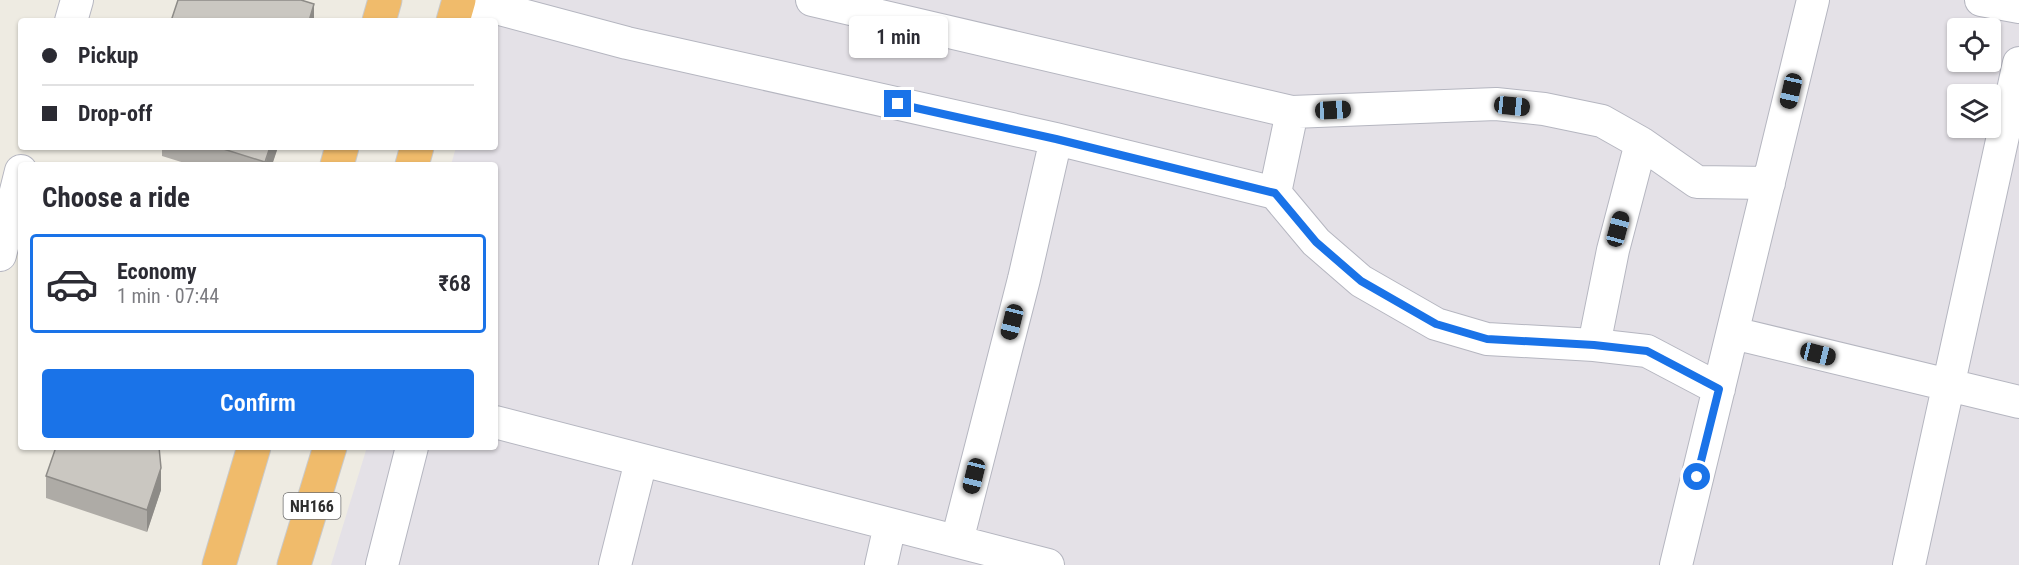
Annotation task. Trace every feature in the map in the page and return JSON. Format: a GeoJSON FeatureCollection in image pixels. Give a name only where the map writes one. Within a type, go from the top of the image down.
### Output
{"type":"FeatureCollection","features":[{"type":"Feature","properties":{"kind":"highway"},"geometry":{"type":"LineString","coordinates":[[454,18],[459,0]]}},
{"type":"Feature","properties":{"kind":"highway"},"geometry":{"type":"LineString","coordinates":[[219,565],[253,450]]}},
{"type":"Feature","properties":{"kind":"highway","name":"NH166"},"geometry":{"type":"LineString","coordinates":[[294,565],[329,450]]}},
{"type":"Feature","properties":{"kind":"street"},"geometry":{"type":"LineString","coordinates":[[71,18],[77,0]]}},
{"type":"Feature","properties":{"kind":"street"},"geometry":{"type":"LineString","coordinates":[[466,0],[627,43],[1056,139],[1275,193],[1316,242],[1361,281],[1436,324],[1487,339],[1594,345],[1647,351],[1719,389]]}},
{"type":"Feature","properties":{"kind":"street"},"geometry":{"type":"LineString","coordinates":[[812,0],[912,11],[1292,112],[1496,104],[1544,109],[1602,121],[1641,143],[1697,182],[1769,183]]}},
{"type":"Feature","properties":{"kind":"street"},"geometry":{"type":"LineString","coordinates":[[1676,565],[1813,0]]}},
{"type":"Feature","properties":{"kind":"street"},"geometry":{"type":"LineString","coordinates":[[1981,0],[2019,7]]}},
{"type":"Feature","properties":{"kind":"street"},"geometry":{"type":"LineString","coordinates":[[1909,565],[2019,63]]}},
{"type":"Feature","properties":{"kind":"street"},"geometry":{"type":"LineString","coordinates":[[1275,193],[1292,112]]}},
{"type":"Feature","properties":{"kind":"street"},"geometry":{"type":"LineString","coordinates":[[957,541],[1056,139]]}},
{"type":"Feature","properties":{"kind":"street"},"geometry":{"type":"LineString","coordinates":[[1594,345],[1613,250],[1641,143]]}},
{"type":"Feature","properties":{"kind":"street"},"geometry":{"type":"LineString","coordinates":[[0,255],[18,183]]}},
{"type":"Feature","properties":{"kind":"street"},"geometry":{"type":"LineString","coordinates":[[1732,333],[2019,402]]}},
{"type":"Feature","properties":{"kind":"street"},"geometry":{"type":"LineString","coordinates":[[498,423],[1048,565]]}},
{"type":"Feature","properties":{"kind":"street"},"geometry":{"type":"LineString","coordinates":[[382,565],[411,450]]}},
{"type":"Feature","properties":{"kind":"street"},"geometry":{"type":"LineString","coordinates":[[615,565],[641,461]]}},
{"type":"Feature","properties":{"kind":"street"},"geometry":{"type":"LineString","coordinates":[[881,565],[890,525]]}},
{"type":"Feature","properties":{"kind":"shaded area"},"geometry":{"type":"Polygon","coordinates":[[[500,0],[2019,0],[2019,565],[331,565],[366,450],[498,450],[498,162],[452,162],[455,150],[498,150],[498,18],[496,18],[500,0]]]}},
{"type":"Feature","properties":{"kind":"building"},"geometry":{"type":"Polygon","coordinates":[[[178,0],[301,0],[314,4],[310,18],[172,18],[178,0]]]}},
{"type":"Feature","properties":{"kind":"building"},"geometry":{"type":"Polygon","coordinates":[[[227,150],[269,150],[265,162],[227,150]]]}},
{"type":"Feature","properties":{"kind":"building"},"geometry":{"type":"Polygon","coordinates":[[[55,450],[159,450],[161,468],[147,510],[46,476],[55,450]]]}},
{"type":"Feature","properties":{"kind":"route"},"geometry":{"type":"LineString","coordinates":[[898,104],[1056,139],[1275,193],[1316,242],[1361,281],[1436,324],[1487,339],[1594,345],[1647,351],[1719,389],[1697,477]]}}]}
